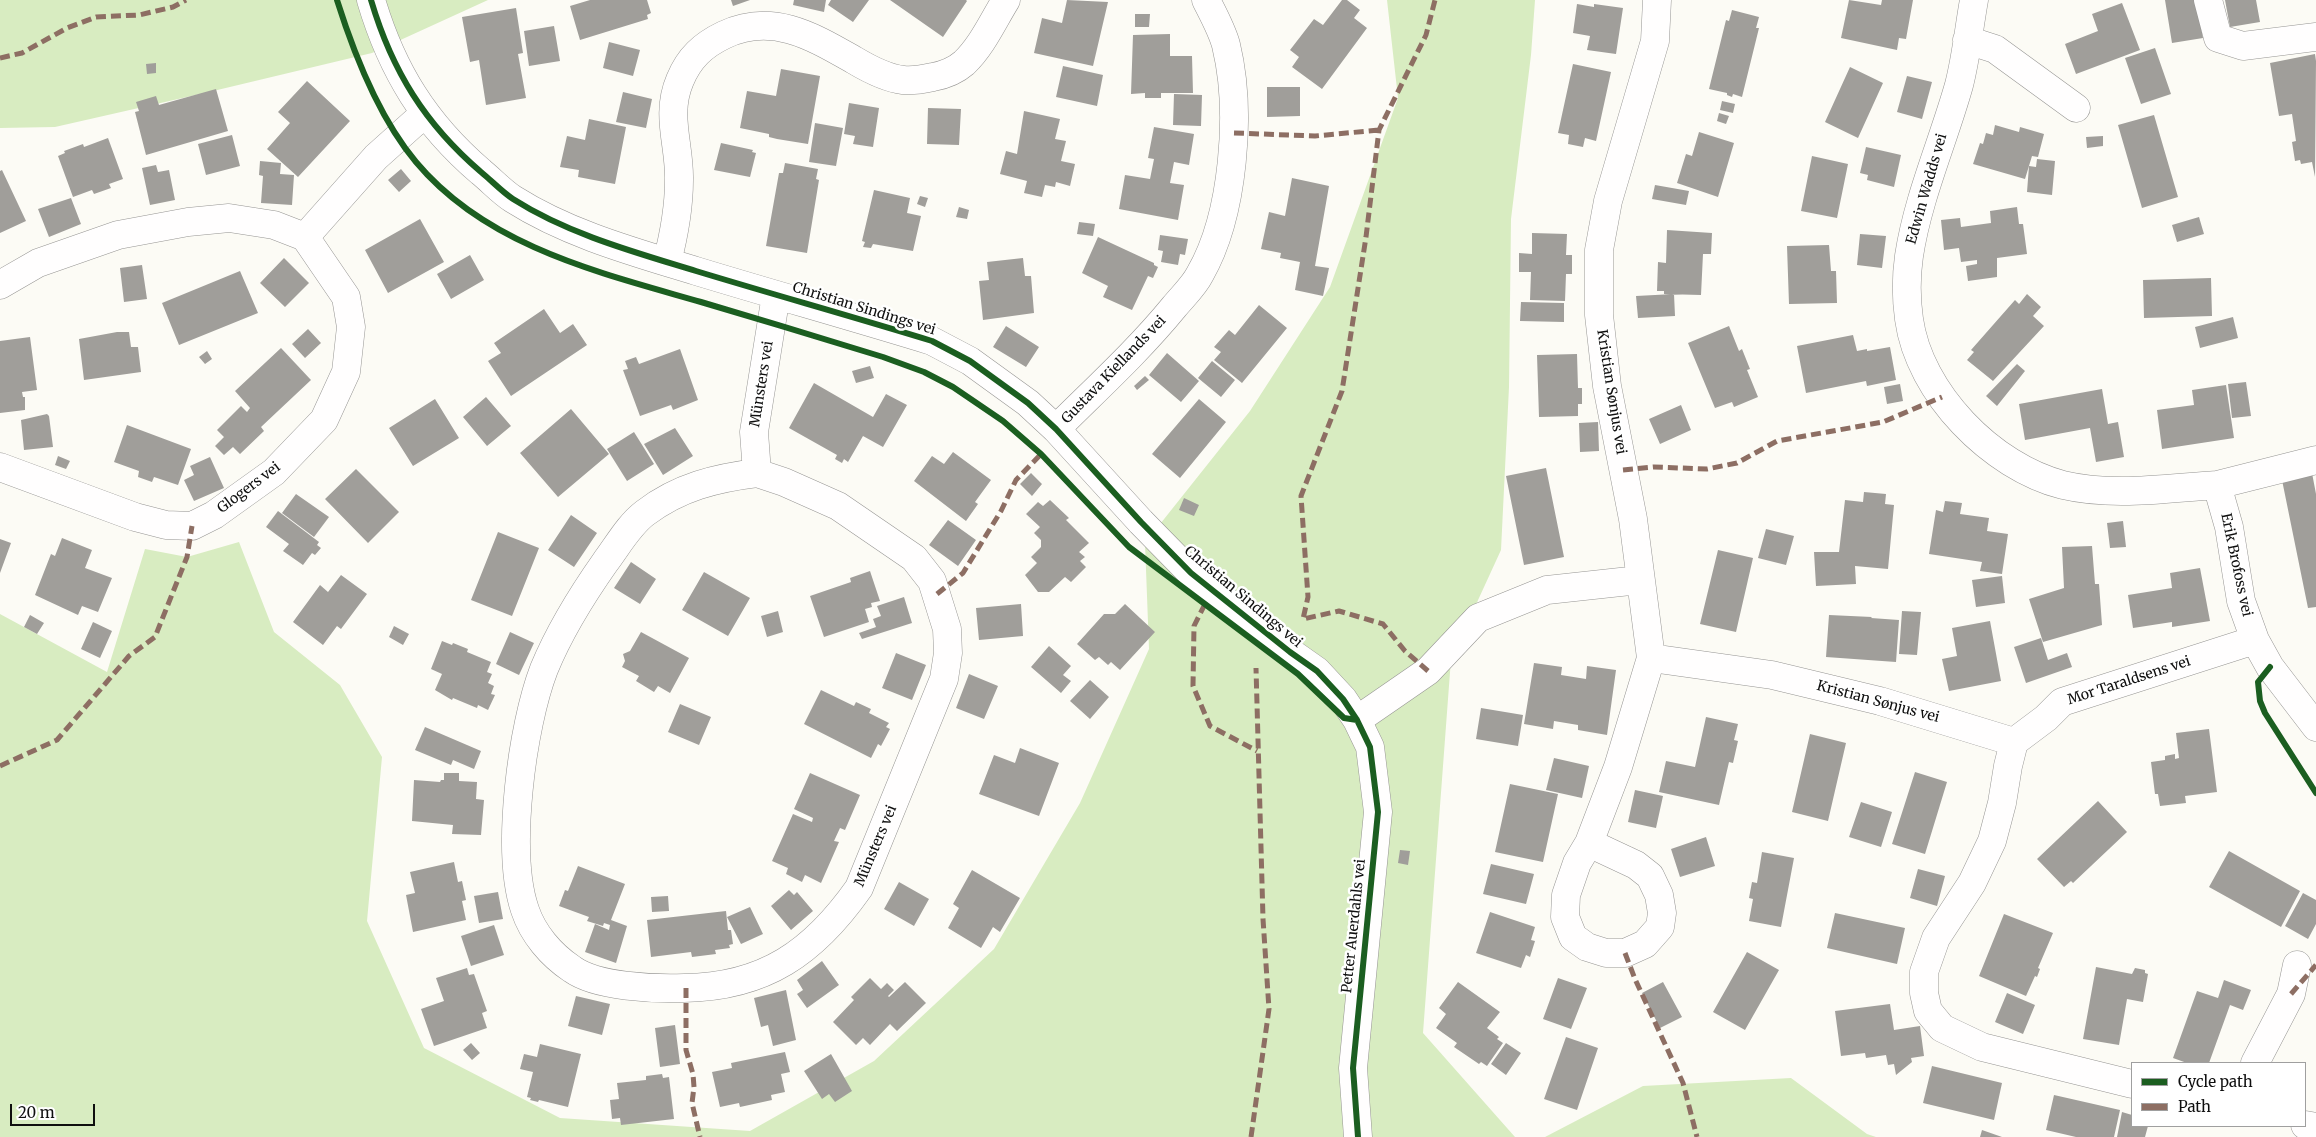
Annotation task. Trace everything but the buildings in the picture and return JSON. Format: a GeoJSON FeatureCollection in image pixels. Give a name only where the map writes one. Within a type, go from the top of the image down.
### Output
{"type":"FeatureCollection","features":[{"type":"Feature","properties":{"kind":"street","name":"Christian Sindings vei"},"geometry":{"type":"LineString","coordinates":[[372,0],[378,24],[398,72],[424,114],[454,149],[512,198],[554,222],[668,262],[932,342],[970,361],[1008,387],[1056,429],[1141,522],[1191,573],[1290,652],[1317,671],[1343,699],[1357,720]]}},
{"type":"Feature","properties":{"kind":"street"},"geometry":{"type":"LineString","coordinates":[[668,262],[678,217],[680,178],[672,101],[687,63],[706,44],[733,31],[761,25],[785,27],[820,41],[871,70],[903,80],[921,80],[944,74],[963,64],[984,37],[1006,0]]}},
{"type":"Feature","properties":{"kind":"street","name":"Gustava Kiellands vei"},"geometry":{"type":"LineString","coordinates":[[1056,429],[1148,339],[1200,275],[1220,226],[1230,184],[1234,133],[1232,91],[1226,44],[1206,0]]}},
{"type":"Feature","properties":{"kind":"street","name":"Kristian Sønjus vei"},"geometry":{"type":"LineString","coordinates":[[1589,843],[1621,758],[1651,658],[1639,580],[1633,518],[1607,386],[1599,315],[1599,250],[1608,201],[1655,41],[1658,0]]}},
{"type":"Feature","properties":{"kind":"street","name":"Edwin Wadds vei"},"geometry":{"type":"LineString","coordinates":[[1974,0],[1959,84],[1914,230],[1909,256],[1906,287],[1909,321],[1920,358],[1931,382],[1950,408],[1979,439],[2012,463],[2040,478],[2065,485],[2102,491],[2218,485]]}},
{"type":"Feature","properties":{"kind":"street"},"geometry":{"type":"LineString","coordinates":[[2208,0],[2218,38],[2243,46],[2316,37]]}},
{"type":"Feature","properties":{"kind":"street"},"geometry":{"type":"LineString","coordinates":[[1967,40],[1995,49],[2076,108]]}},
{"type":"Feature","properties":{"kind":"street"},"geometry":{"type":"LineString","coordinates":[[0,285],[38,264],[118,235],[188,222],[229,218],[274,225],[305,237],[376,157],[424,114]]}},
{"type":"Feature","properties":{"kind":"street","name":"Glogers vei"},"geometry":{"type":"LineString","coordinates":[[0,467],[134,517],[166,525],[192,526],[214,515],[274,472],[324,420],[346,372],[351,327],[346,297],[305,237]]}},
{"type":"Feature","properties":{"kind":"street","name":"Münsters vei"},"geometry":{"type":"LineString","coordinates":[[757,473],[754,432],[776,295]]}},
{"type":"Feature","properties":{"kind":"street"},"geometry":{"type":"LineString","coordinates":[[2218,485],[2316,460]]}},
{"type":"Feature","properties":{"kind":"street","name":"Münsters vei"},"geometry":{"type":"LineString","coordinates":[[757,473],[784,482],[838,506],[914,558],[932,581],[947,629],[948,653],[944,679],[859,888],[822,936],[777,966],[734,983],[709,988],[616,985],[575,971],[558,958],[541,940],[524,908],[517,871],[517,817],[522,760],[531,713],[544,670],[562,630],[582,596],[623,538],[644,514],[674,494],[697,484],[718,478],[757,473]]}},
{"type":"Feature","properties":{"kind":"street","name":"Erik Brofoss vei"},"geometry":{"type":"LineString","coordinates":[[2218,485],[2229,527],[2241,601],[2255,640],[2270,667],[2316,726]]}},
{"type":"Feature","properties":{"kind":"street"},"geometry":{"type":"LineString","coordinates":[[1357,720],[1428,671],[1478,618],[1546,590],[1639,580]]}},
{"type":"Feature","properties":{"kind":"street","name":"Mor Taraldsens vei"},"geometry":{"type":"LineString","coordinates":[[2014,742],[2046,718],[2062,702],[2255,640]]}},
{"type":"Feature","properties":{"kind":"street","name":"Kristian Sønjus vei"},"geometry":{"type":"LineString","coordinates":[[1651,658],[1772,675],[1880,701],[2014,742]]}},
{"type":"Feature","properties":{"kind":"street","name":"Petter Auerdahls vei"},"geometry":{"type":"LineString","coordinates":[[1357,720],[1370,747],[1378,812],[1353,1068],[1358,1137]]}},
{"type":"Feature","properties":{"kind":"street"},"geometry":{"type":"LineString","coordinates":[[2014,742],[2002,803],[1992,841],[1972,884],[1936,938],[1924,972],[1924,993],[1928,1010],[1942,1028],[1982,1047],[2131,1084]]}},
{"type":"Feature","properties":{"kind":"street"},"geometry":{"type":"LineString","coordinates":[[2256,1062],[2291,994],[2297,966]]}},
{"type":"Feature","properties":{"kind":"green space"},"geometry":{"type":"Polygon","coordinates":[[[0,0],[488,0],[372,53],[55,127],[0,128],[0,0]]]}},
{"type":"Feature","properties":{"kind":"green space"},"geometry":{"type":"Polygon","coordinates":[[[1387,0],[1535,0],[1531,55],[1511,219],[1509,387],[1501,550],[1451,659],[1423,1033],[1515,1137],[0,1137],[0,614],[107,672],[145,549],[187,557],[239,542],[274,632],[340,685],[382,757],[367,921],[424,1048],[560,1118],[750,1131],[874,1061],[994,949],[1080,803],[1149,649],[1145,543],[1250,411],[1330,287],[1398,98],[1387,0]]]}},
{"type":"Feature","properties":{"kind":"green space"},"geometry":{"type":"Polygon","coordinates":[[[1791,1078],[1867,1134],[1876,1137],[1545,1137],[1643,1086],[1791,1078]]]}},
{"type":"Feature","properties":{"kind":"marked path"},"geometry":{"type":"LineString","coordinates":[[0,58],[22,53],[67,28],[96,17],[139,15],[173,7],[186,0]]}},
{"type":"Feature","properties":{"kind":"marked path"},"geometry":{"type":"LineString","coordinates":[[1428,671],[1405,651],[1383,624],[1339,611],[1303,619],[1308,597],[1301,496],[1342,391],[1366,237],[1379,130],[1426,35],[1435,0]]}},
{"type":"Feature","properties":{"kind":"marked path"},"geometry":{"type":"LineString","coordinates":[[1234,133],[1315,136],[1379,130]]}},
{"type":"Feature","properties":{"kind":"marked path"},"geometry":{"type":"LineString","coordinates":[[1623,470],[1654,467],[1707,469],[1737,463],[1777,441],[1883,422],[1942,397]]}},
{"type":"Feature","properties":{"kind":"marked path"},"geometry":{"type":"LineString","coordinates":[[937,594],[963,573],[1001,511],[1016,480],[1041,454]]}},
{"type":"Feature","properties":{"kind":"marked path"},"geometry":{"type":"LineString","coordinates":[[0,766],[57,740],[129,656],[155,637],[187,557],[192,526]]}},
{"type":"Feature","properties":{"kind":"marked path"},"geometry":{"type":"LineString","coordinates":[[1205,604],[1194,626],[1193,686],[1210,726],[1257,751]]}},
{"type":"Feature","properties":{"kind":"marked path"},"geometry":{"type":"LineString","coordinates":[[1251,1137],[1269,1009],[1263,919],[1256,668]]}},
{"type":"Feature","properties":{"kind":"marked path"},"geometry":{"type":"LineString","coordinates":[[1625,953],[1683,1083],[1697,1137]]}},
{"type":"Feature","properties":{"kind":"marked path"},"geometry":{"type":"LineString","coordinates":[[2291,994],[2316,965]]}},
{"type":"Feature","properties":{"kind":"marked path"},"geometry":{"type":"LineString","coordinates":[[686,988],[686,1050],[693,1074],[692,1103],[700,1137]]}},
{"type":"Feature","properties":{"kind":"cycle path"},"geometry":{"type":"LineString","coordinates":[[337,0],[351,42],[369,85],[403,145],[416,162],[445,191],[476,216],[511,236],[548,253],[586,267],[883,357],[924,372],[953,387],[1003,421],[1041,454],[1129,547],[1298,674],[1344,718],[1357,720]]}},
{"type":"Feature","properties":{"kind":"cycle path"},"geometry":{"type":"LineString","coordinates":[[371,0],[379,26],[400,73],[427,115],[461,154],[509,196],[556,222],[602,241],[649,257],[932,341],[970,361],[1028,403],[1056,429],[1141,522],[1191,573],[1290,652],[1317,671],[1343,699],[1357,720],[1370,747],[1378,812],[1353,1068],[1358,1137]]}},
{"type":"Feature","properties":{"kind":"cycle path"},"geometry":{"type":"LineString","coordinates":[[2270,667],[2258,682],[2260,701],[2265,713],[2316,793]]}}]}
